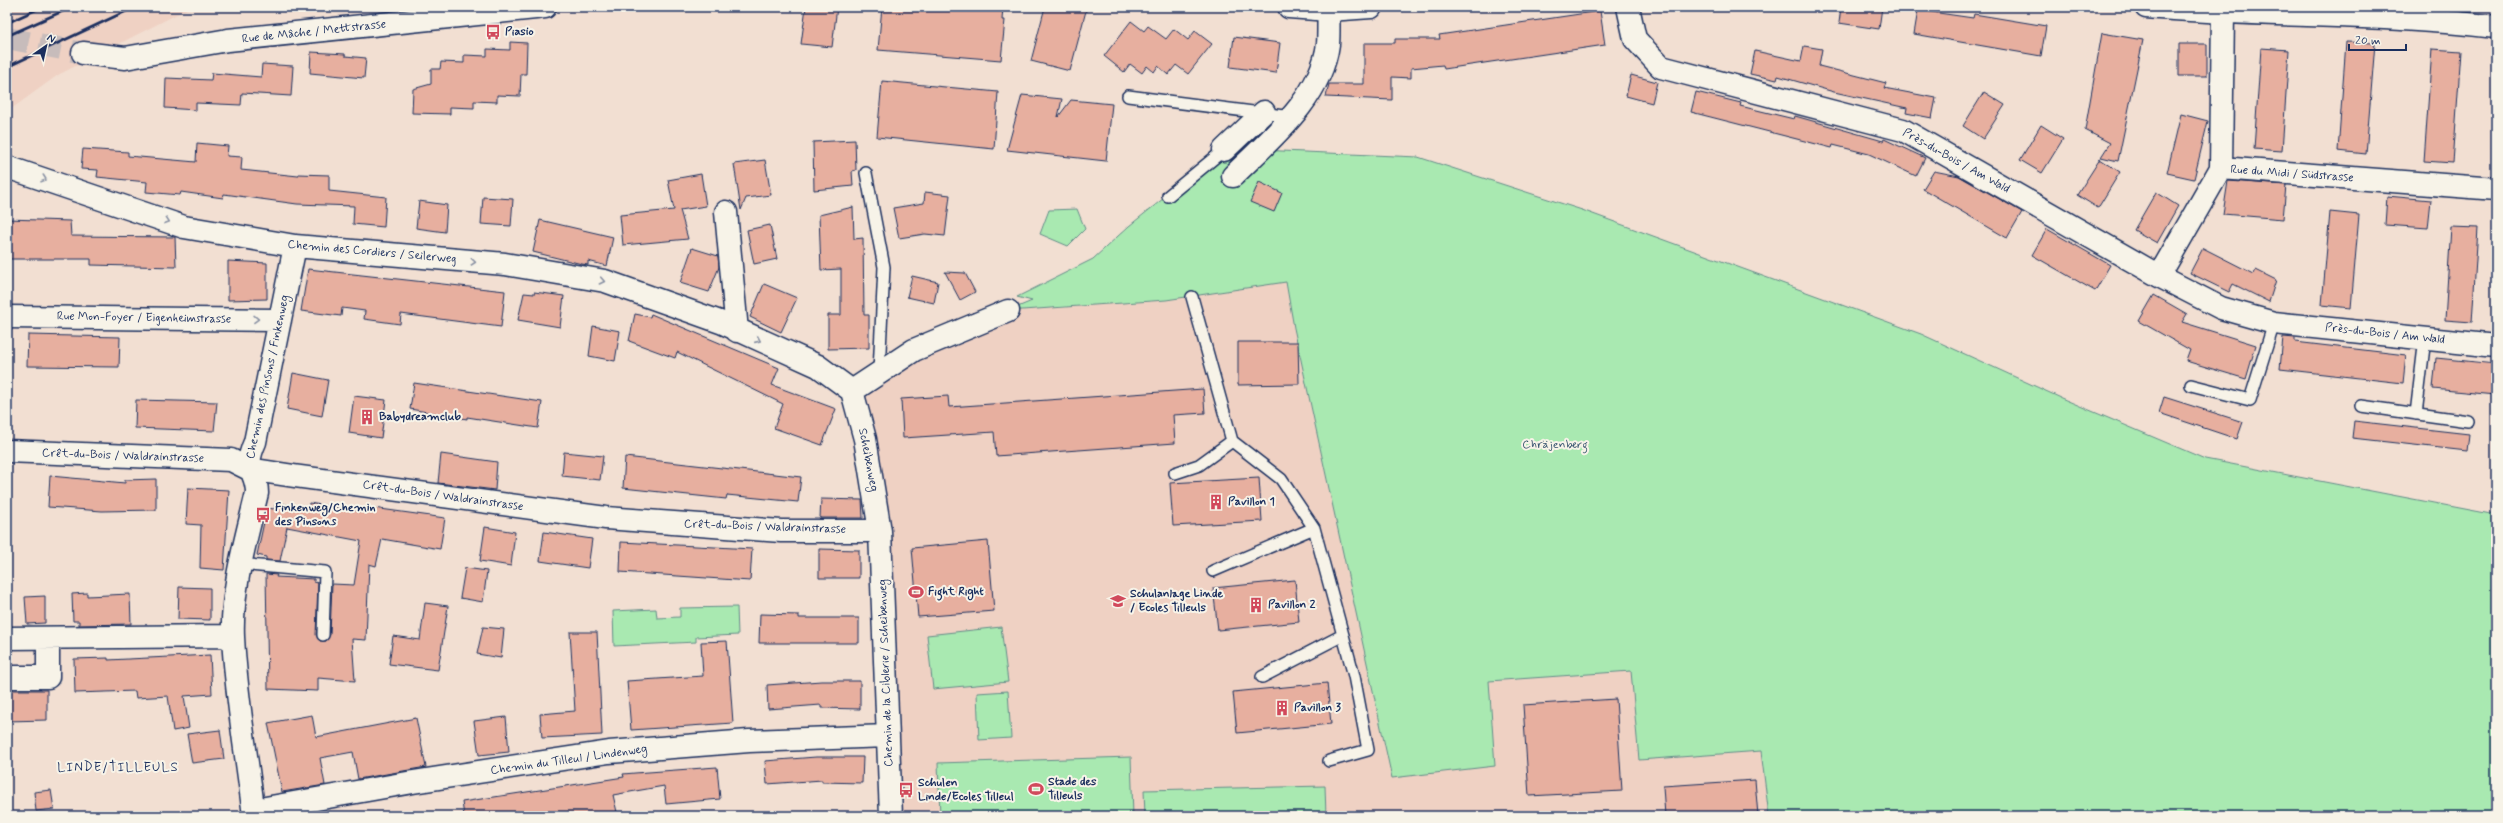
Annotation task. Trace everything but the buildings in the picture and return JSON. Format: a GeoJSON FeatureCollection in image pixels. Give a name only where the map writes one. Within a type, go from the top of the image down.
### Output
{"type":"FeatureCollection","features":[{"type":"Feature","properties":{"kind":"street","name":"Rue de Mâche / Mettstrasse"},"geometry":{"type":"LineString","coordinates":[[83,54],[111,58],[131,57],[228,40],[545,7]]}},
{"type":"Feature","properties":{"kind":"street"},"geometry":{"type":"LineString","coordinates":[[1290,7],[1329,10],[1371,7]]}},
{"type":"Feature","properties":{"kind":"street","name":"Près-du-Bois / Am Wald"},"geometry":{"type":"LineString","coordinates":[[1628,7],[1635,39],[1661,67],[1903,130],[2159,276],[2221,308],[2274,323],[2496,346]]}},
{"type":"Feature","properties":{"kind":"street"},"geometry":{"type":"LineString","coordinates":[[2146,7],[2223,12],[2404,17],[2496,27]]}},
{"type":"Feature","properties":{"kind":"street"},"geometry":{"type":"LineString","coordinates":[[1233,176],[1294,117],[1307,97],[1320,70],[1328,45],[1329,10]]}},
{"type":"Feature","properties":{"kind":"street","name":"Rue du Midi / Südstrasse"},"geometry":{"type":"LineString","coordinates":[[2223,12],[2221,168],[2496,188]]}},
{"type":"Feature","properties":{"kind":"street"},"geometry":{"type":"LineString","coordinates":[[1224,150],[1264,112]]}},
{"type":"Feature","properties":{"kind":"street","name":"Chemin des Cordiers / Seilerweg"},"geometry":{"type":"LineString","coordinates":[[7,167],[184,227],[295,246],[505,264],[605,281],[723,323],[818,366],[852,391]]}},
{"type":"Feature","properties":{"kind":"street"},"geometry":{"type":"LineString","coordinates":[[2159,276],[2221,168]]}},
{"type":"Feature","properties":{"kind":"street"},"geometry":{"type":"LineString","coordinates":[[726,212],[738,331]]}},
{"type":"Feature","properties":{"kind":"street","name":"Chemin des Pinsons / Finkenweg"},"geometry":{"type":"LineString","coordinates":[[254,813],[241,720],[233,636],[240,564],[257,493],[257,484],[249,469],[250,453],[255,442],[295,246]]}},
{"type":"Feature","properties":{"kind":"street"},"geometry":{"type":"LineString","coordinates":[[852,391],[914,350],[1008,311]]}},
{"type":"Feature","properties":{"kind":"street","name":"Rue Mon-Foyer / Eigenheimstrasse"},"geometry":{"type":"LineString","coordinates":[[7,317],[280,320]]}},
{"type":"Feature","properties":{"kind":"street","name":"Scheibenweg"},"geometry":{"type":"LineString","coordinates":[[852,391],[865,439],[880,531]]}},
{"type":"Feature","properties":{"kind":"street","name":"Crêt-du-Bois / Waldrainstrasse"},"geometry":{"type":"LineString","coordinates":[[7,451],[231,460],[249,469],[606,518],[781,531],[880,531]]}},
{"type":"Feature","properties":{"kind":"street","name":"Chemin de la Ciblerie / Scheibenweg"},"geometry":{"type":"LineString","coordinates":[[880,531],[891,816]]}},
{"type":"Feature","properties":{"kind":"street"},"geometry":{"type":"LineString","coordinates":[[7,638],[233,636]]}},
{"type":"Feature","properties":{"kind":"street"},"geometry":{"type":"LineString","coordinates":[[7,678],[48,677],[48,638]]}},
{"type":"Feature","properties":{"kind":"street","name":"Chemin du Tilleul / Lindenweg"},"geometry":{"type":"LineString","coordinates":[[254,813],[413,782],[609,752],[749,741],[888,736]]}},
{"type":"Feature","properties":{"kind":"lane"},"geometry":{"type":"LineString","coordinates":[[1128,96],[1264,112]]}},
{"type":"Feature","properties":{"kind":"lane"},"geometry":{"type":"LineString","coordinates":[[1180,96],[1294,117]]}},
{"type":"Feature","properties":{"kind":"lane"},"geometry":{"type":"LineString","coordinates":[[1168,196],[1224,150]]}},
{"type":"Feature","properties":{"kind":"lane"},"geometry":{"type":"LineString","coordinates":[[866,173],[884,267],[879,372]]}},
{"type":"Feature","properties":{"kind":"lane"},"geometry":{"type":"LineString","coordinates":[[1192,297],[1232,441],[1281,480],[1314,528],[1354,676],[1368,750],[1329,761]]}},
{"type":"Feature","properties":{"kind":"lane"},"geometry":{"type":"LineString","coordinates":[[2191,385],[2250,400],[2274,323]]}},
{"type":"Feature","properties":{"kind":"lane"},"geometry":{"type":"LineString","coordinates":[[2416,414],[2425,338]]}},
{"type":"Feature","properties":{"kind":"lane"},"geometry":{"type":"LineString","coordinates":[[2361,406],[2468,421]]}},
{"type":"Feature","properties":{"kind":"lane"},"geometry":{"type":"LineString","coordinates":[[1175,473],[1199,465],[1232,441]]}},
{"type":"Feature","properties":{"kind":"lane"},"geometry":{"type":"LineString","coordinates":[[1213,571],[1314,528]]}},
{"type":"Feature","properties":{"kind":"lane"},"geometry":{"type":"LineString","coordinates":[[240,564],[325,572],[324,635]]}},
{"type":"Feature","properties":{"kind":"lane"},"geometry":{"type":"LineString","coordinates":[[1262,677],[1343,634]]}},
{"type":"Feature","properties":{"kind":"shaded area"},"geometry":{"type":"Polygon","coordinates":[[[7,7],[191,7],[58,75],[7,112],[7,7]]]}},
{"type":"Feature","properties":{"kind":"shaded area","name":"Schulanlage Linde / Ecoles Tilleuls"},"geometry":{"type":"Polygon","coordinates":[[[1286,281],[1294,328],[1392,777],[1489,681],[1632,671],[1639,760],[1761,751],[1769,816],[891,816],[880,531],[852,391],[1008,311],[1166,300],[1286,281]]]}},
{"type":"Feature","properties":{"kind":"green space","name":"Chräjenberg"},"geometry":{"type":"Polygon","coordinates":[[[1253,145],[1259,150],[1418,157],[1582,210],[1921,334],[2061,398],[2205,459],[2496,515],[2496,816],[1769,816],[1761,751],[1639,760],[1631,671],[1489,681],[1495,766],[1392,778],[1294,328],[1286,282],[1166,300],[1008,311],[1032,301],[1017,297],[1093,259],[1129,226],[1224,150],[1253,145]]]}},
{"type":"Feature","properties":{"kind":"green space"},"geometry":{"type":"Polygon","coordinates":[[[1077,209],[1085,229],[1068,246],[1040,234],[1049,210],[1077,209]]]}},
{"type":"Feature","properties":{"kind":"green space"},"geometry":{"type":"Polygon","coordinates":[[[737,607],[738,635],[696,637],[696,642],[614,646],[613,611],[656,609],[657,618],[680,617],[680,608],[737,607]]]}},
{"type":"Feature","properties":{"kind":"green space"},"geometry":{"type":"Polygon","coordinates":[[[1001,627],[1008,682],[933,689],[927,635],[1001,627]]]}},
{"type":"Feature","properties":{"kind":"green space"},"geometry":{"type":"Polygon","coordinates":[[[1008,691],[1011,738],[979,740],[977,693],[1008,691]]]}},
{"type":"Feature","properties":{"kind":"green space","name":"Stade des Tilleuls"},"geometry":{"type":"Polygon","coordinates":[[[1131,757],[1133,816],[940,816],[938,763],[1131,757]]]}},
{"type":"Feature","properties":{"kind":"green space"},"geometry":{"type":"Polygon","coordinates":[[[1325,786],[1326,816],[1145,816],[1144,790],[1325,786]]]}},
{"type":"Feature","properties":{"kind":"tunnel"},"geometry":{"type":"LineString","coordinates":[[7,38],[83,53]]}},
{"type":"Feature","properties":{"kind":"railway"},"geometry":{"type":"LineString","coordinates":[[7,23],[42,7]]}},
{"type":"Feature","properties":{"kind":"railway"},"geometry":{"type":"LineString","coordinates":[[7,36],[72,7]]}},
{"type":"Feature","properties":{"kind":"railway"},"geometry":{"type":"LineString","coordinates":[[7,67],[135,7]]}},
{"type":"Feature","properties":{"kind":"place","name":"Piasio"},"geometry":{"type":"Point","coordinates":[493,32]}},
{"type":"Feature","properties":{"kind":"place","name":"Babydreamclub"},"geometry":{"type":"Point","coordinates":[367,417]}},
{"type":"Feature","properties":{"kind":"place","name":"Pavillon 1"},"geometry":{"type":"Point","coordinates":[1216,502]}},
{"type":"Feature","properties":{"kind":"place","name":"Finkenweg/Chemin des Pinsons"},"geometry":{"type":"Point","coordinates":[263,515]}},
{"type":"Feature","properties":{"kind":"place","name":"Fight Right"},"geometry":{"type":"Point","coordinates":[916,592]}},
{"type":"Feature","properties":{"kind":"place","name":"Schulanlage Linde / Ecoles Tilleuls"},"geometry":{"type":"Point","coordinates":[1118,601]}},
{"type":"Feature","properties":{"kind":"place","name":"Pavillon 2"},"geometry":{"type":"Point","coordinates":[1256,605]}},
{"type":"Feature","properties":{"kind":"place","name":"Pavillon 3"},"geometry":{"type":"Point","coordinates":[1282,708]}},
{"type":"Feature","properties":{"kind":"place","name":"Stade des Tilleuls"},"geometry":{"type":"Point","coordinates":[1036,789]}},
{"type":"Feature","properties":{"kind":"place","name":"Schulen Linde/Ecoles Tilleul"},"geometry":{"type":"Point","coordinates":[906,790]}},
{"type":"Feature","properties":{"kind":"district","name":"LINDE/TILLEULS"},"geometry":{"type":"Point","coordinates":[118,767]}}]}
